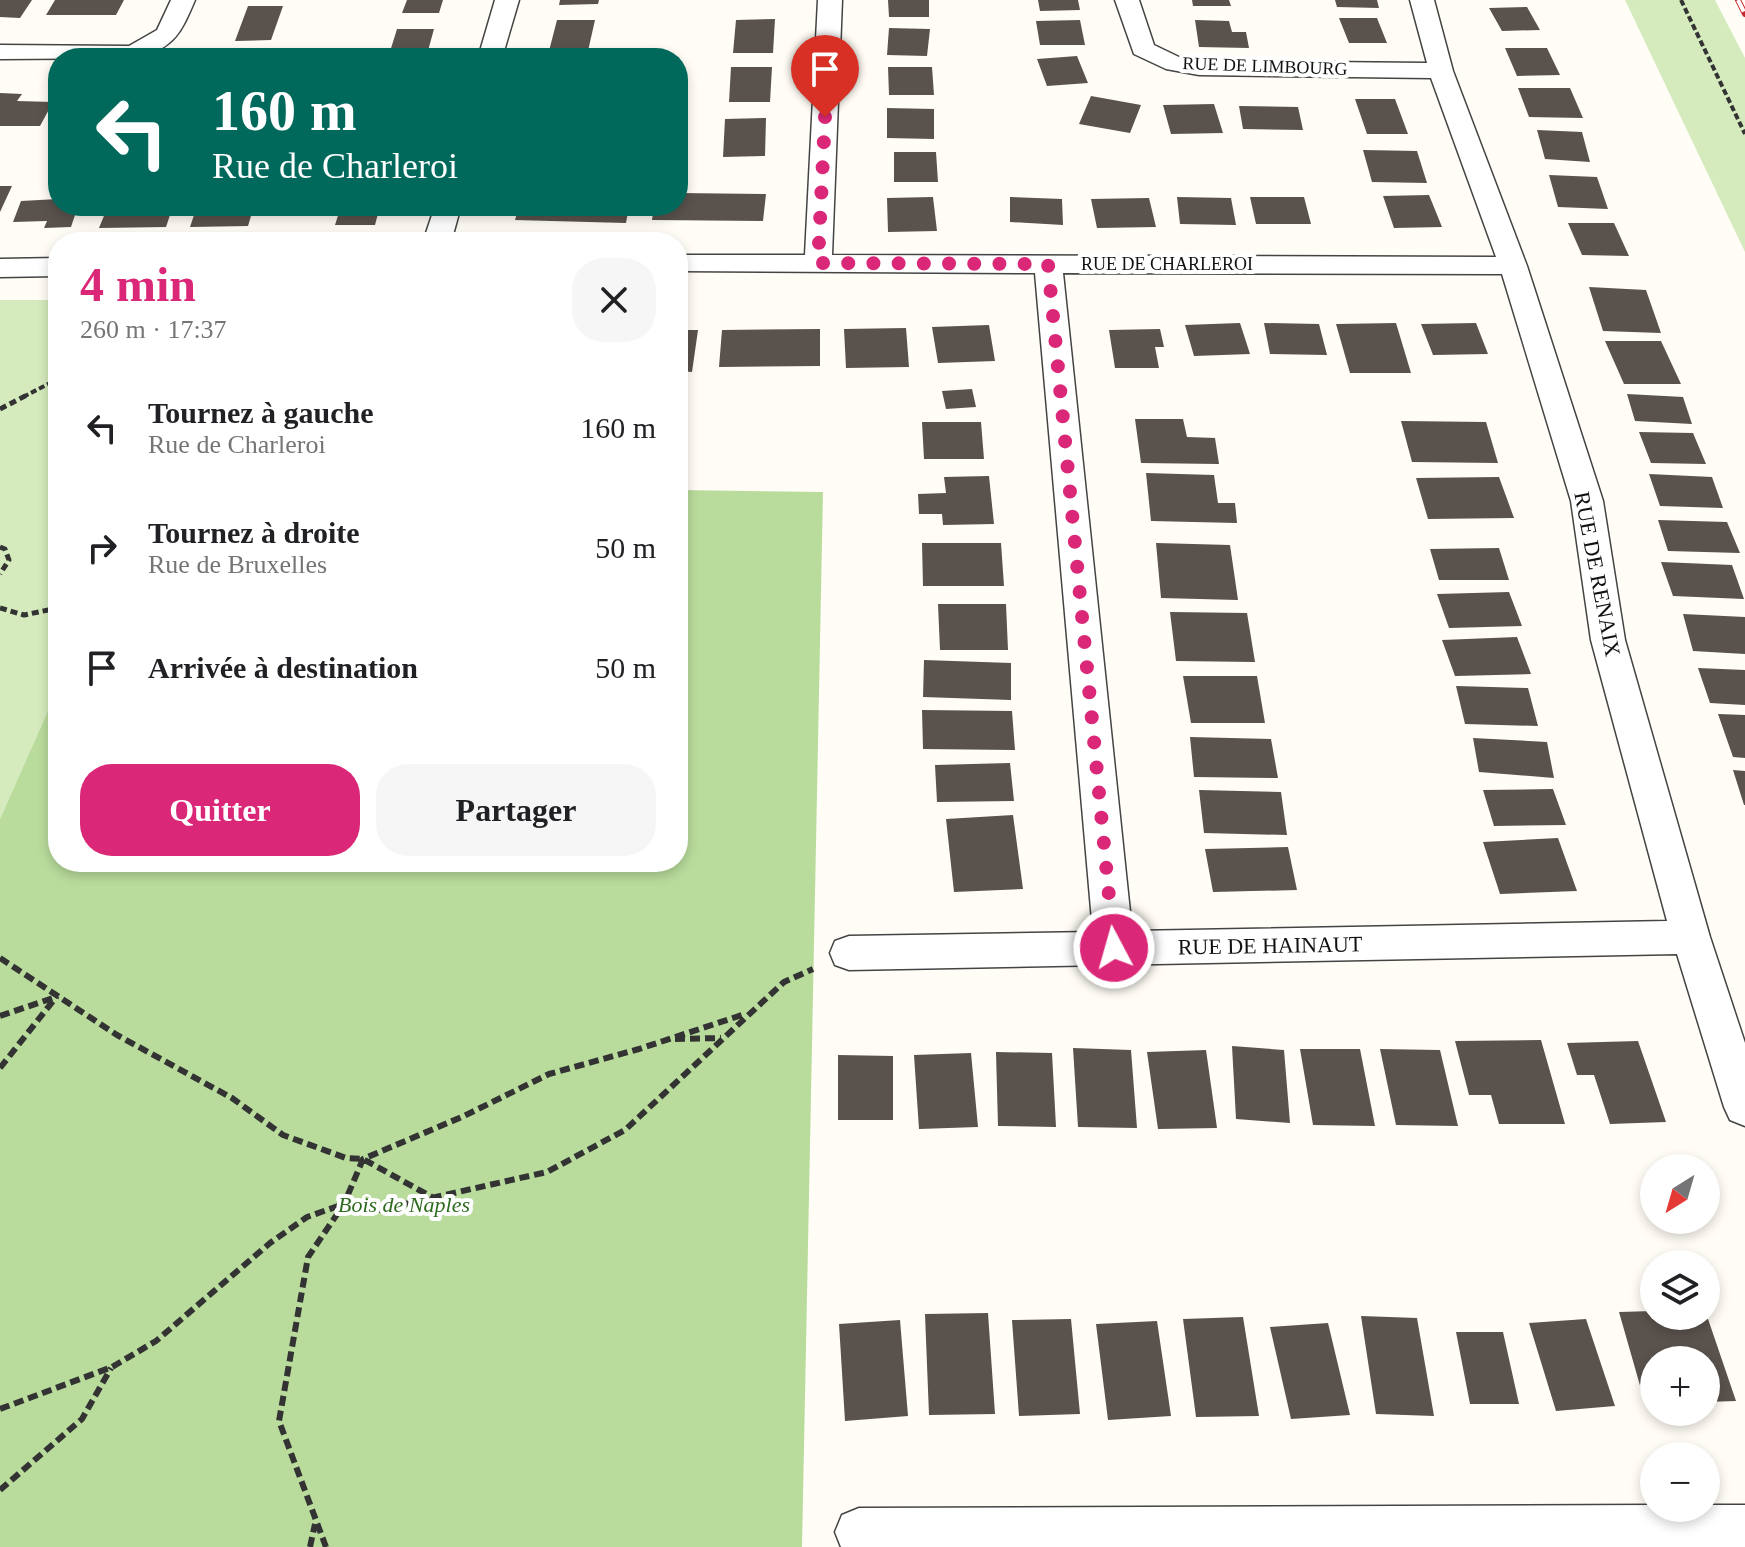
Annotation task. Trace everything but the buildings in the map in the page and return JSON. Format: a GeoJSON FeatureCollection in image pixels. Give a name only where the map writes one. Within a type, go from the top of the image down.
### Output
{"type":"FeatureCollection","features":[{"type":"Feature","properties":{"kind":"street"},"geometry":{"type":"LineString","coordinates":[[147,48],[167,36],[183,0]]}},
{"type":"Feature","properties":{"kind":"street"},"geometry":{"type":"LineString","coordinates":[[493,48],[507,0]]}},
{"type":"Feature","properties":{"kind":"street"},"geometry":{"type":"LineString","coordinates":[[818,263],[830,0]]}},
{"type":"Feature","properties":{"kind":"street","name":"RUE DE LIMBOURG"},"geometry":{"type":"LineString","coordinates":[[1127,0],[1143,49],[1175,64],[1199,68],[1441,71]]}},
{"type":"Feature","properties":{"kind":"street","name":"RUE DE RENAIX"},"geometry":{"type":"LineString","coordinates":[[1422,0],[1441,71],[1513,266],[1587,501],[1608,640],[1691,937],[1745,1107]]}},
{"type":"Feature","properties":{"kind":"street"},"geometry":{"type":"LineString","coordinates":[[0,52],[48,52]]}},
{"type":"Feature","properties":{"kind":"street","name":"RUE DE CHARLEROI"},"geometry":{"type":"LineString","coordinates":[[688,263],[1513,266]]}},
{"type":"Feature","properties":{"kind":"street"},"geometry":{"type":"LineString","coordinates":[[1048,264],[1114,948]]}},
{"type":"Feature","properties":{"kind":"street"},"geometry":{"type":"LineString","coordinates":[[0,268],[48,267]]}},
{"type":"Feature","properties":{"kind":"street","name":"RUE DE HAINAUT"},"geometry":{"type":"LineString","coordinates":[[849,953],[1691,937]]}},
{"type":"Feature","properties":{"kind":"street"},"geometry":{"type":"LineString","coordinates":[[859,1532],[1745,1529]]}},
{"type":"Feature","properties":{"kind":"path"},"geometry":{"type":"LineString","coordinates":[[1681,0],[1745,134]]}},
{"type":"Feature","properties":{"kind":"path"},"geometry":{"type":"LineString","coordinates":[[0,409],[48,384]]}},
{"type":"Feature","properties":{"kind":"path"},"geometry":{"type":"LineString","coordinates":[[0,547],[8,554],[9,560],[0,574]]}},
{"type":"Feature","properties":{"kind":"path"},"geometry":{"type":"LineString","coordinates":[[0,608],[24,615],[48,610]]}},
{"type":"Feature","properties":{"kind":"path"},"geometry":{"type":"LineString","coordinates":[[0,1409],[112,1367],[156,1341],[307,1217],[344,1204],[378,1210],[547,1172],[625,1130],[784,982],[849,953]]}},
{"type":"Feature","properties":{"kind":"path"},"geometry":{"type":"LineString","coordinates":[[0,958],[168,1065],[232,1098],[283,1135],[346,1158],[363,1159],[433,1198]]}},
{"type":"Feature","properties":{"kind":"path"},"geometry":{"type":"LineString","coordinates":[[0,1016],[35,1007],[57,996]]}},
{"type":"Feature","properties":{"kind":"path"},"geometry":{"type":"LineString","coordinates":[[0,1068],[57,996]]}},
{"type":"Feature","properties":{"kind":"path"},"geometry":{"type":"LineString","coordinates":[[326,1547],[279,1421],[308,1257],[344,1204],[363,1159],[464,1116],[549,1074],[748,1013]]}},
{"type":"Feature","properties":{"kind":"path"},"geometry":{"type":"LineString","coordinates":[[668,1040],[722,1038]]}},
{"type":"Feature","properties":{"kind":"path"},"geometry":{"type":"LineString","coordinates":[[0,1490],[82,1419],[112,1367]]}},
{"type":"Feature","properties":{"kind":"path"},"geometry":{"type":"LineString","coordinates":[[310,1547],[315,1523]]}},
{"type":"Feature","properties":{"kind":"green space"},"geometry":{"type":"Polygon","coordinates":[[[1625,0],[1715,0],[1745,58],[1745,252],[1625,0]]]}},
{"type":"Feature","properties":{"kind":"green space"},"geometry":{"type":"Polygon","coordinates":[[[0,300],[48,300],[48,711],[0,819],[0,300]]]}},
{"type":"Feature","properties":{"kind":"green space","name":"Bois de Naples"},"geometry":{"type":"Polygon","coordinates":[[[688,490],[823,492],[802,1547],[0,1547],[0,819],[48,711],[48,872],[688,872],[688,490]]]}},
{"type":"Feature","properties":{"kind":"railway"},"geometry":{"type":"LineString","coordinates":[[1738,0],[1745,14]]}},
{"type":"Feature","properties":{"kind":"route"},"geometry":{"type":"LineString","coordinates":[[825,117],[818,263],[1048,264],[1114,948]]}}]}
